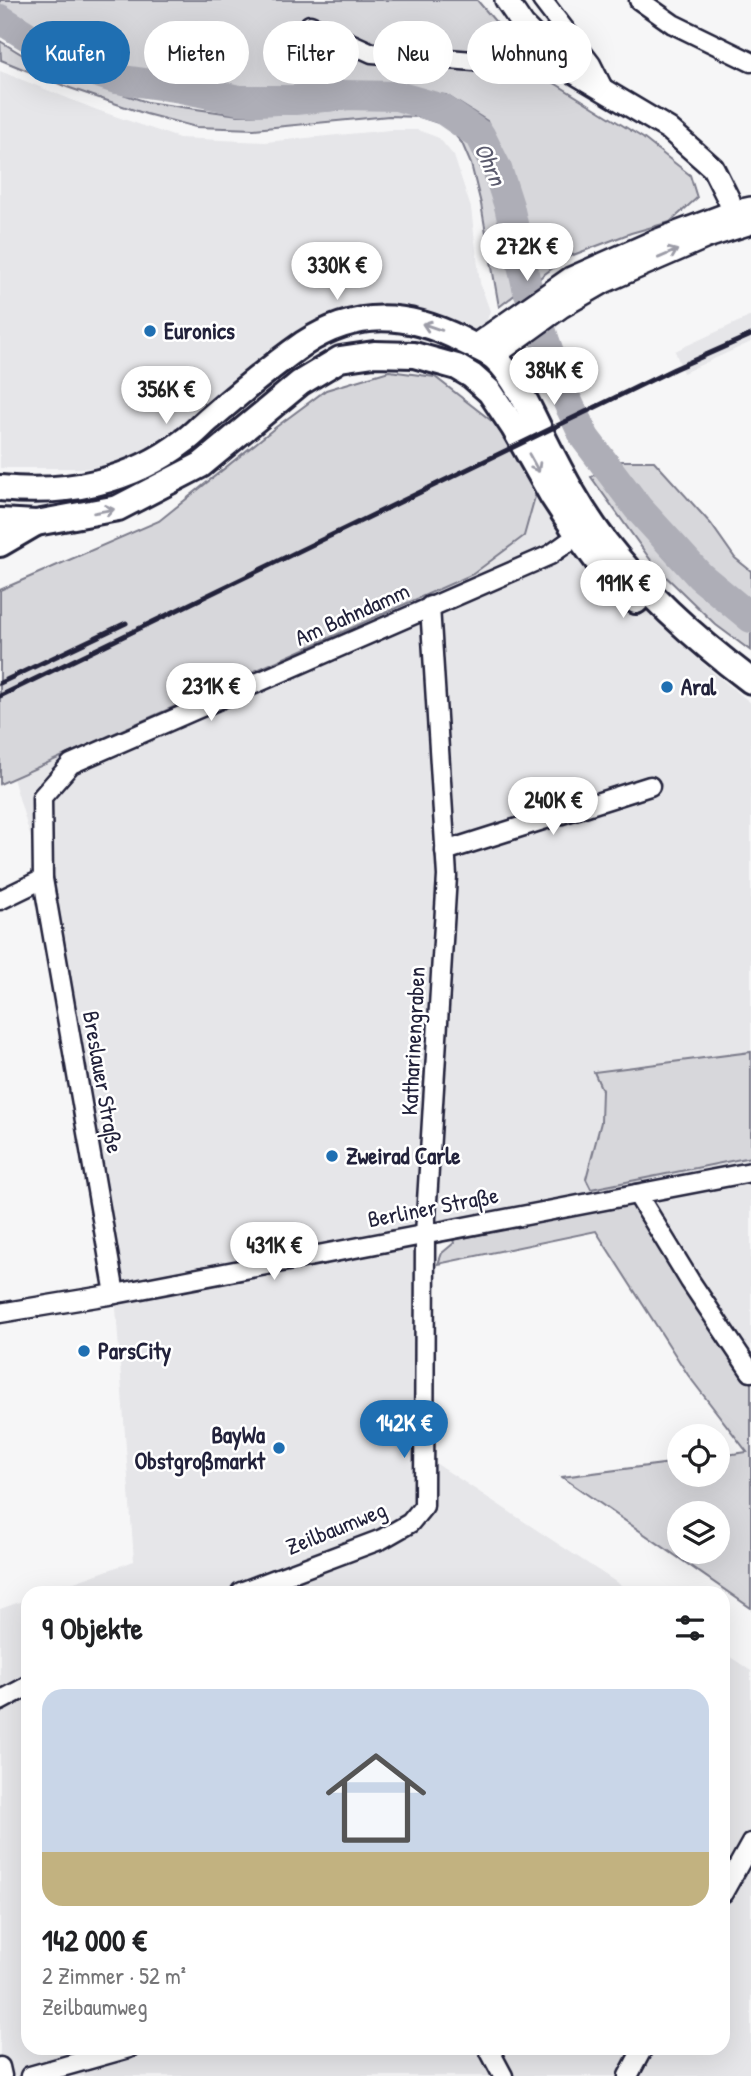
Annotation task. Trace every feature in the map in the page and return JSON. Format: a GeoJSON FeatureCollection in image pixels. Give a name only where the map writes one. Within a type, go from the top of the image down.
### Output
{"type":"FeatureCollection","features":[{"type":"Feature","properties":{"kind":"main road"},"geometry":{"type":"LineString","coordinates":[[0,488],[60,491],[104,482],[149,464],[184,441],[288,355],[317,335],[345,323],[379,318],[409,320],[436,327],[483,351],[526,401],[569,488],[606,543],[643,586],[705,647],[751,681]]}},
{"type":"Feature","properties":{"kind":"main road"},"geometry":{"type":"LineString","coordinates":[[464,371],[483,351]]}},
{"type":"Feature","properties":{"kind":"main road"},"geometry":{"type":"LineString","coordinates":[[0,521],[36,523],[118,508],[201,465],[300,383],[340,359],[374,355],[414,355],[464,371],[490,392],[553,497],[598,562],[708,668],[751,699]]}},
{"type":"Feature","properties":{"kind":"main road"},"geometry":{"type":"LineString","coordinates":[[0,544],[36,523]]}},
{"type":"Feature","properties":{"kind":"street"},"geometry":{"type":"LineString","coordinates":[[506,0],[520,21]]}},
{"type":"Feature","properties":{"kind":"street"},"geometry":{"type":"LineString","coordinates":[[542,0],[591,64],[605,92]]}},
{"type":"Feature","properties":{"kind":"street"},"geometry":{"type":"LineString","coordinates":[[639,0],[673,24],[751,62]]}},
{"type":"Feature","properties":{"kind":"street"},"geometry":{"type":"LineString","coordinates":[[359,47],[372,53],[467,61]]}},
{"type":"Feature","properties":{"kind":"street"},"geometry":{"type":"LineString","coordinates":[[592,84],[669,129],[713,168],[743,217]]}},
{"type":"Feature","properties":{"kind":"street"},"geometry":{"type":"LineString","coordinates":[[483,351],[512,330],[571,278],[655,241],[743,217]]}},
{"type":"Feature","properties":{"kind":"street"},"geometry":{"type":"LineString","coordinates":[[512,330],[561,307],[606,281],[743,217]]}},
{"type":"Feature","properties":{"kind":"street","name":"Am Bahndamm"},"geometry":{"type":"LineString","coordinates":[[43,879],[42,797],[71,764],[550,555],[578,535]]}},
{"type":"Feature","properties":{"kind":"street","name":"Katharinengraben"},"geometry":{"type":"LineString","coordinates":[[425,1234],[447,876],[430,606]]}},
{"type":"Feature","properties":{"kind":"street"},"geometry":{"type":"LineString","coordinates":[[445,851],[650,786]]}},
{"type":"Feature","properties":{"kind":"street"},"geometry":{"type":"LineString","coordinates":[[0,900],[43,879]]}},
{"type":"Feature","properties":{"kind":"street","name":"Breslauer Straße"},"geometry":{"type":"LineString","coordinates":[[43,879],[115,1294]]}},
{"type":"Feature","properties":{"kind":"street","name":"Berliner Straße"},"geometry":{"type":"LineString","coordinates":[[0,1314],[751,1172]]}},
{"type":"Feature","properties":{"kind":"street"},"geometry":{"type":"LineString","coordinates":[[637,1194],[747,1367]]}},
{"type":"Feature","properties":{"kind":"street","name":"Zeilbaumweg"},"geometry":{"type":"LineString","coordinates":[[257,1586],[382,1539],[410,1523],[424,1506],[425,1234]]}},
{"type":"Feature","properties":{"kind":"street"},"geometry":{"type":"LineString","coordinates":[[0,1700],[21,1690]]}},
{"type":"Feature","properties":{"kind":"street"},"geometry":{"type":"LineString","coordinates":[[730,1880],[751,1843]]}},
{"type":"Feature","properties":{"kind":"street"},"geometry":{"type":"LineString","coordinates":[[30,2076],[104,2055]]}},
{"type":"Feature","properties":{"kind":"street"},"geometry":{"type":"LineString","coordinates":[[492,2055],[503,2076]]}},
{"type":"Feature","properties":{"kind":"street"},"geometry":{"type":"LineString","coordinates":[[628,2076],[639,2055]]}},
{"type":"Feature","properties":{"kind":"street"},"geometry":{"type":"LineString","coordinates":[[0,2067],[2,2076]]}},
{"type":"Feature","properties":{"kind":"shaded area"},"geometry":{"type":"Polygon","coordinates":[[[0,0],[477,0],[495,21],[467,21],[467,84],[556,84],[643,138],[690,175],[697,198],[670,222],[631,233],[568,257],[535,283],[487,121],[446,95],[389,89],[289,94],[219,92],[187,84],[249,84],[249,21],[144,21],[144,73],[130,70],[130,21],[21,21],[0,7],[0,0]]]}},
{"type":"Feature","properties":{"kind":"shaded area"},"geometry":{"type":"Polygon","coordinates":[[[0,41],[21,54],[21,68],[1,60],[0,41]]]}},
{"type":"Feature","properties":{"kind":"shaded area"},"geometry":{"type":"Polygon","coordinates":[[[0,71],[21,79],[21,84],[32,84],[179,138],[265,142],[390,130],[418,130],[439,138],[454,156],[471,208],[480,283],[490,311],[481,338],[408,312],[264,363],[158,445],[106,468],[0,468],[0,71]]]}},
{"type":"Feature","properties":{"kind":"shaded area"},"geometry":{"type":"Polygon","coordinates":[[[60,84],[92,84],[147,102],[238,115],[390,106],[424,109],[455,119],[477,138],[521,290],[499,307],[481,204],[471,164],[462,143],[447,126],[420,117],[389,116],[254,129],[196,127],[146,114],[60,84]]]}},
{"type":"Feature","properties":{"kind":"shaded area"},"geometry":{"type":"Polygon","coordinates":[[[751,316],[751,342],[683,373],[675,351],[751,316]]]}},
{"type":"Feature","properties":{"kind":"shaded area"},"geometry":{"type":"Polygon","coordinates":[[[389,371],[435,377],[493,422],[538,486],[524,536],[473,574],[0,784],[0,590],[159,521],[326,390],[389,371]]]}},
{"type":"Feature","properties":{"kind":"shaded area"},"geometry":{"type":"Polygon","coordinates":[[[612,461],[654,461],[711,524],[735,558],[751,571],[751,651],[716,625],[655,566],[591,477],[612,461]]]}},
{"type":"Feature","properties":{"kind":"shaded area"},"geometry":{"type":"Polygon","coordinates":[[[538,486],[634,599],[708,668],[751,703],[751,1160],[591,1193],[425,1234],[423,1455],[622,1586],[63,1586],[134,1561],[115,1294],[43,879],[13,778],[473,574],[538,486]]]}},
{"type":"Feature","properties":{"kind":"shaded area"},"geometry":{"type":"Polygon","coordinates":[[[751,1052],[751,1157],[591,1189],[586,1179],[601,1122],[602,1090],[594,1072],[751,1052]]]}},
{"type":"Feature","properties":{"kind":"shaded area"},"geometry":{"type":"Polygon","coordinates":[[[751,1180],[751,1372],[650,1200],[751,1180]]]}},
{"type":"Feature","properties":{"kind":"shaded area"},"geometry":{"type":"Polygon","coordinates":[[[634,1202],[751,1377],[751,1608],[730,1593],[730,1586],[719,1586],[688,1564],[730,1564],[730,1501],[667,1501],[667,1550],[562,1477],[667,1464],[667,1487],[730,1487],[730,1454],[747,1452],[730,1430],[730,1424],[726,1424],[688,1375],[596,1231],[438,1264],[442,1253],[454,1243],[453,1240],[634,1202]]]}},
{"type":"Feature","properties":{"kind":"shaded area"},"geometry":{"type":"Polygon","coordinates":[[[21,1602],[21,2055],[730,2055],[730,1657],[751,1671],[751,2076],[0,2076],[0,1609],[21,1602]]]}},
{"type":"Feature","properties":{"kind":"waterway","name":"Ohrn"},"geometry":{"type":"LineString","coordinates":[[0,19],[74,65],[116,79],[239,100],[295,100],[343,95],[397,96],[442,109],[480,135],[497,169],[509,206],[527,287],[545,341],[564,394],[585,438],[638,508],[700,576],[751,618]]}},
{"type":"Feature","properties":{"kind":"railway"},"geometry":{"type":"LineString","coordinates":[[0,696],[674,369],[751,335]]}},
{"type":"Feature","properties":{"kind":"railway"},"geometry":{"type":"LineString","coordinates":[[0,683],[126,623]]}},
{"type":"Feature","properties":{"kind":"place","name":"Euronics"},"geometry":{"type":"Point","coordinates":[150,331]}},
{"type":"Feature","properties":{"kind":"place","name":"Aral"},"geometry":{"type":"Point","coordinates":[667,687]}},
{"type":"Feature","properties":{"kind":"place","name":"Zweirad Carle"},"geometry":{"type":"Point","coordinates":[332,1156]}},
{"type":"Feature","properties":{"kind":"place","name":"ParsCity"},"geometry":{"type":"Point","coordinates":[84,1351]}},
{"type":"Feature","properties":{"kind":"place","name":"BayWa Obstgroßmarkt"},"geometry":{"type":"Point","coordinates":[279,1448]}}]}
